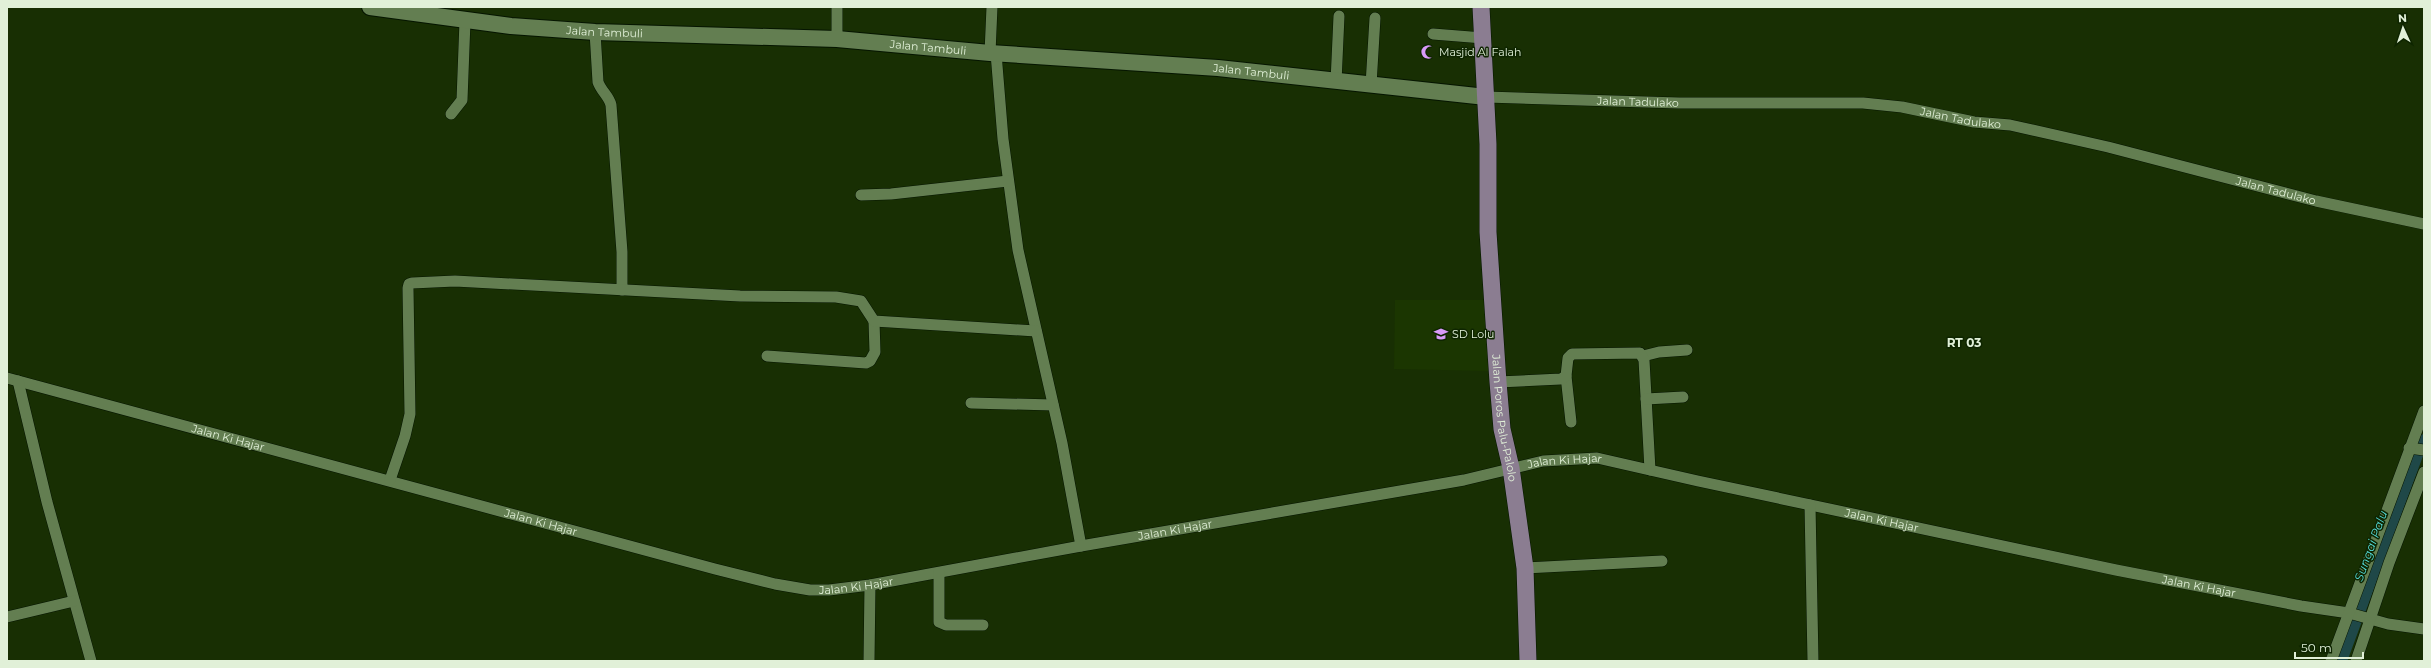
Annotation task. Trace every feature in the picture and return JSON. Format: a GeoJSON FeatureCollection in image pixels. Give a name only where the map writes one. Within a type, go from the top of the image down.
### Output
{"type":"FeatureCollection","features":[{"type":"Feature","properties":{"kind":"main road","name":"Jalan Poros Palu-Palolo"},"geometry":{"type":"LineString","coordinates":[[1481,7],[1486,97],[1488,232],[1498,382],[1502,429],[1511,468],[1525,568],[1528,661]]}},
{"type":"Feature","properties":{"kind":"street","name":"Jalan Tambuli"},"geometry":{"type":"LineString","coordinates":[[370,7],[465,21],[595,32],[837,39],[993,53],[1218,68],[1336,82],[1486,97]]}},
{"type":"Feature","properties":{"kind":"street"},"geometry":{"type":"LineString","coordinates":[[836,7],[837,39]]}},
{"type":"Feature","properties":{"kind":"street"},"geometry":{"type":"LineString","coordinates":[[992,7],[993,53],[1008,181],[1018,250],[1053,405],[1081,546]]}},
{"type":"Feature","properties":{"kind":"street"},"geometry":{"type":"LineString","coordinates":[[1336,82],[1338,16]]}},
{"type":"Feature","properties":{"kind":"street"},"geometry":{"type":"LineString","coordinates":[[1371,85],[1375,18]]}},
{"type":"Feature","properties":{"kind":"street"},"geometry":{"type":"LineString","coordinates":[[451,114],[462,100],[465,21]]}},
{"type":"Feature","properties":{"kind":"street"},"geometry":{"type":"LineString","coordinates":[[595,32],[598,82],[600,88],[609,98],[611,105],[622,252],[622,290]]}},
{"type":"Feature","properties":{"kind":"street"},"geometry":{"type":"LineString","coordinates":[[1433,34],[1483,38]]}},
{"type":"Feature","properties":{"kind":"street","name":"Jalan Tadulako"},"geometry":{"type":"LineString","coordinates":[[1486,97],[1679,103],[1863,103],[1902,107],[1974,122],[2010,126],[2108,147],[2316,201],[2424,224]]}},
{"type":"Feature","properties":{"kind":"street"},"geometry":{"type":"LineString","coordinates":[[861,195],[891,194],[1008,181]]}},
{"type":"Feature","properties":{"kind":"street"},"geometry":{"type":"LineString","coordinates":[[390,480],[405,436],[410,414],[408,284],[455,281],[622,290],[847,298],[864,303],[874,321],[875,352],[870,361],[866,363],[766,356]]}},
{"type":"Feature","properties":{"kind":"street"},"geometry":{"type":"LineString","coordinates":[[874,321],[1036,331]]}},
{"type":"Feature","properties":{"kind":"street"},"geometry":{"type":"LineString","coordinates":[[1571,422],[1566,376],[1567,360],[1571,354],[1635,352],[1643,356],[1659,352],[1687,350]]}},
{"type":"Feature","properties":{"kind":"street"},"geometry":{"type":"LineString","coordinates":[[1643,356],[1650,470]]}},
{"type":"Feature","properties":{"kind":"street"},"geometry":{"type":"LineString","coordinates":[[1498,382],[1558,379],[1566,376]]}},
{"type":"Feature","properties":{"kind":"street"},"geometry":{"type":"LineString","coordinates":[[12,379],[91,661]]}},
{"type":"Feature","properties":{"kind":"street","name":"Jalan Ki Hajar"},"geometry":{"type":"LineString","coordinates":[[12,379],[347,470],[390,480],[423,491],[775,584],[821,590],[870,585],[1081,546],[1464,480],[1552,459],[1592,458],[2116,570],[2301,606],[2351,613],[2394,625],[2424,629]]}},
{"type":"Feature","properties":{"kind":"street"},"geometry":{"type":"LineString","coordinates":[[1646,398],[1683,397]]}},
{"type":"Feature","properties":{"kind":"street"},"geometry":{"type":"LineString","coordinates":[[972,402],[1053,405]]}},
{"type":"Feature","properties":{"kind":"street"},"geometry":{"type":"LineString","coordinates":[[2331,661],[2351,613],[2409,448],[2424,411]]}},
{"type":"Feature","properties":{"kind":"street"},"geometry":{"type":"LineString","coordinates":[[2409,448],[2424,450]]}},
{"type":"Feature","properties":{"kind":"street"},"geometry":{"type":"LineString","coordinates":[[2356,661],[2368,618],[2424,472]]}},
{"type":"Feature","properties":{"kind":"street"},"geometry":{"type":"LineString","coordinates":[[1810,505],[1813,661]]}},
{"type":"Feature","properties":{"kind":"street"},"geometry":{"type":"LineString","coordinates":[[1525,568],[1662,561]]}},
{"type":"Feature","properties":{"kind":"street"},"geometry":{"type":"LineString","coordinates":[[939,573],[939,622],[946,625],[983,625]]}},
{"type":"Feature","properties":{"kind":"street"},"geometry":{"type":"LineString","coordinates":[[869,661],[870,585]]}},
{"type":"Feature","properties":{"kind":"street"},"geometry":{"type":"LineString","coordinates":[[7,617],[74,601]]}},
{"type":"Feature","properties":{"kind":"shaded area","name":"SD Lolu"},"geometry":{"type":"Polygon","coordinates":[[[1395,300],[1485,300],[1489,371],[1394,369],[1395,300]]]}},
{"type":"Feature","properties":{"kind":"waterway","name":"Sungai Palu"},"geometry":{"type":"LineString","coordinates":[[2342,661],[2424,439]]}},
{"type":"Feature","properties":{"kind":"place","name":"Masjid Al Falah"},"geometry":{"type":"Point","coordinates":[1428,52]}},
{"type":"Feature","properties":{"kind":"place","name":"SD Lolu"},"geometry":{"type":"Point","coordinates":[1441,334]}},
{"type":"Feature","properties":{"kind":"district","name":"RT 03"},"geometry":{"type":"Point","coordinates":[1964,343]}}]}
